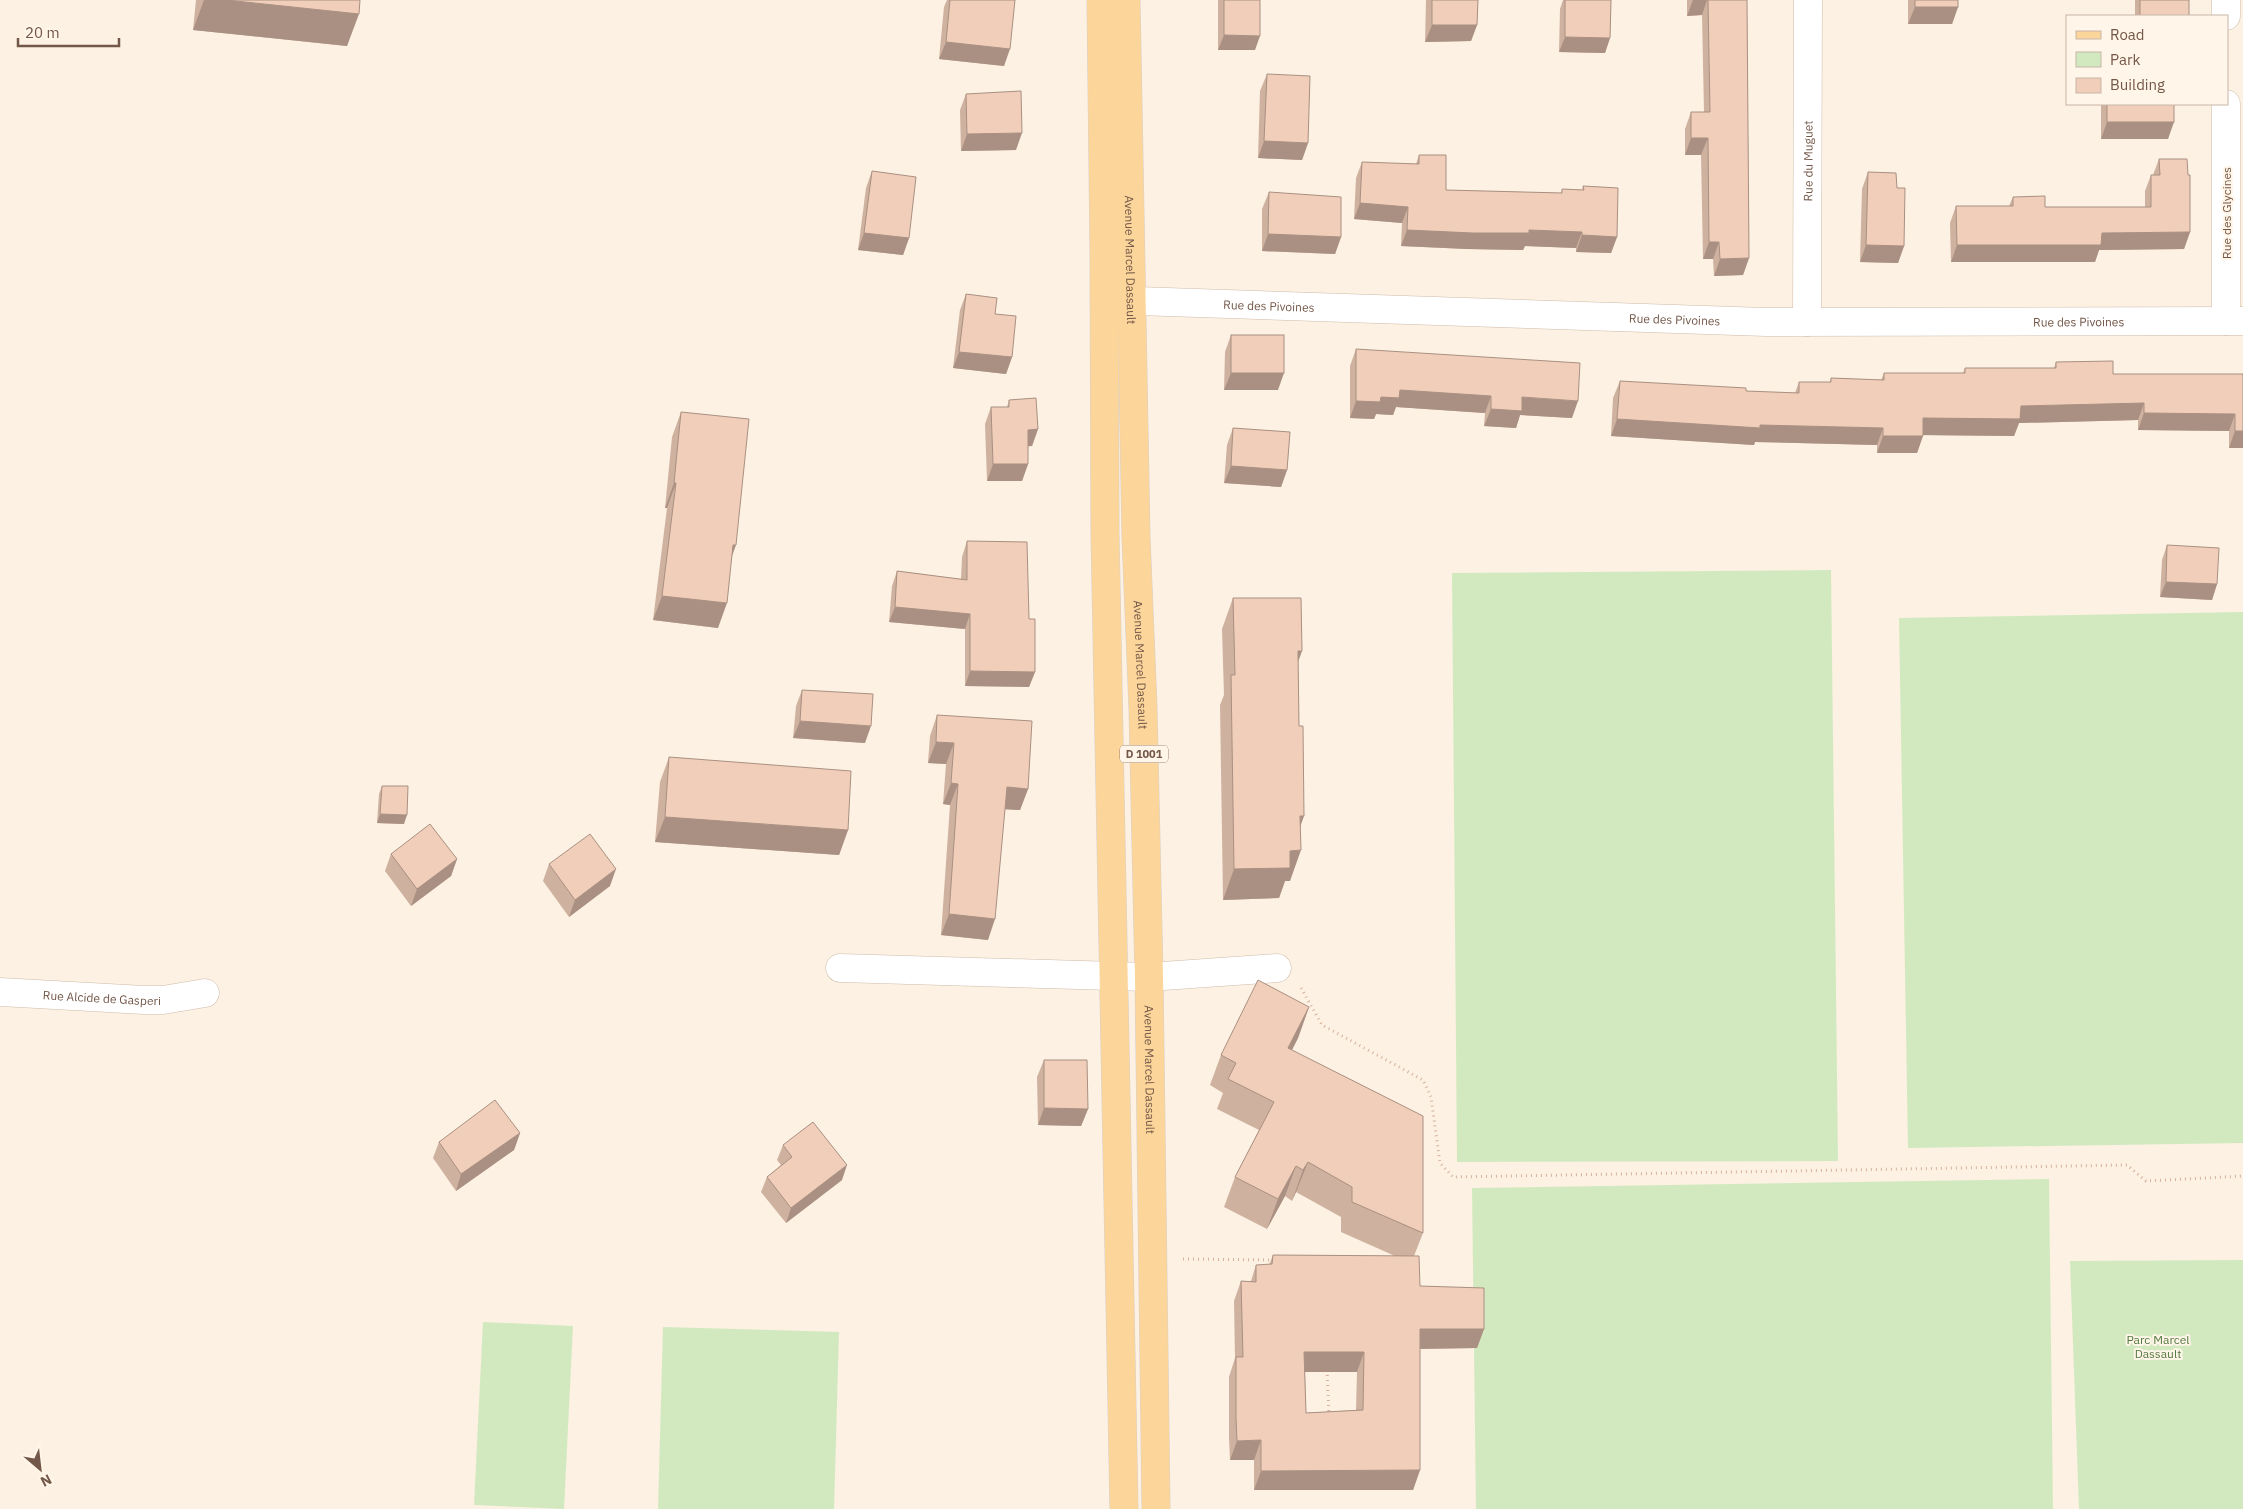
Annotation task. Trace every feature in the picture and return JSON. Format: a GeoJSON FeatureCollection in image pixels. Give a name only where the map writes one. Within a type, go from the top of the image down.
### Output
{"type":"FeatureCollection","features":[{"type":"Feature","properties":{"kind":"main road","name":"D 1001"},"geometry":{"type":"LineString","coordinates":[[1101,0],[1105,300],[1105,533],[1124,1509]]}},
{"type":"Feature","properties":{"kind":"main road","name":"Avenue Marcel Dassault"},"geometry":{"type":"LineString","coordinates":[[1126,0],[1136,537],[1143,708],[1149,977],[1151,1260],[1156,1509]]}},
{"type":"Feature","properties":{"kind":"street","name":"Rue du Muguet"},"geometry":{"type":"LineString","coordinates":[[1807,322],[1808,0]]}},
{"type":"Feature","properties":{"kind":"street"},"geometry":{"type":"LineString","coordinates":[[2226,0],[2226,15]]}},
{"type":"Feature","properties":{"kind":"street","name":"Rue des Glycines"},"geometry":{"type":"LineString","coordinates":[[2226,105],[2234,321]]}},
{"type":"Feature","properties":{"kind":"street","name":"Rue des Pivoines"},"geometry":{"type":"LineString","coordinates":[[1105,300],[1807,322],[2234,321]]}},
{"type":"Feature","properties":{"kind":"street"},"geometry":{"type":"LineString","coordinates":[[840,968],[1115,977],[1149,977],[1276,968]]}},
{"type":"Feature","properties":{"kind":"street","name":"Rue Alcide de Gasperi"},"geometry":{"type":"LineString","coordinates":[[0,992],[144,1000],[163,1000],[205,993]]}},
{"type":"Feature","properties":{"kind":"path"},"geometry":{"type":"LineString","coordinates":[[1276,968],[1290,970],[1322,1025],[1423,1080],[1431,1097],[1440,1162],[1453,1177],[2127,1166],[2146,1181],[2243,1176]]}},
{"type":"Feature","properties":{"kind":"path"},"geometry":{"type":"LineString","coordinates":[[1151,1260],[1281,1260]]}},
{"type":"Feature","properties":{"kind":"path"},"geometry":{"type":"LineString","coordinates":[[1326,1368],[1329,1417]]}},
{"type":"Feature","properties":{"kind":"green space"},"geometry":{"type":"Polygon","coordinates":[[[1831,570],[1838,1161],[1457,1162],[1452,573],[1831,570]]]}},
{"type":"Feature","properties":{"kind":"green space"},"geometry":{"type":"Polygon","coordinates":[[[2243,612],[2243,1143],[1908,1148],[1899,618],[2243,612]]]}},
{"type":"Feature","properties":{"kind":"green space"},"geometry":{"type":"Polygon","coordinates":[[[2049,1179],[2053,1509],[1476,1509],[1472,1188],[2049,1179]]]}},
{"type":"Feature","properties":{"kind":"green space","name":"Parc Marcel Dassault"},"geometry":{"type":"Polygon","coordinates":[[[2243,1260],[2243,1509],[2079,1509],[2070,1261],[2243,1260]]]}},
{"type":"Feature","properties":{"kind":"green space"},"geometry":{"type":"Polygon","coordinates":[[[483,1322],[573,1326],[564,1509],[474,1505],[483,1322]]]}},
{"type":"Feature","properties":{"kind":"green space"},"geometry":{"type":"Polygon","coordinates":[[[663,1327],[839,1332],[834,1509],[658,1509],[663,1327]]]}},
{"type":"Feature","properties":{"kind":"building"},"geometry":{"type":"Polygon","coordinates":[[[226,0],[360,0],[359,14],[226,0]]]}},
{"type":"Feature","properties":{"kind":"building"},"geometry":{"type":"Polygon","coordinates":[[[950,0],[1015,0],[1010,49],[946,42],[950,0]]]}},
{"type":"Feature","properties":{"kind":"building"},"geometry":{"type":"Polygon","coordinates":[[[1224,0],[1260,0],[1260,36],[1224,35],[1224,0]]]}},
{"type":"Feature","properties":{"kind":"building"},"geometry":{"type":"Polygon","coordinates":[[[1432,0],[1478,0],[1477,25],[1432,25],[1432,0]]]}},
{"type":"Feature","properties":{"kind":"building"},"geometry":{"type":"Polygon","coordinates":[[[1565,0],[1611,0],[1610,38],[1565,37],[1565,0]]]}},
{"type":"Feature","properties":{"kind":"building"},"geometry":{"type":"Polygon","coordinates":[[[1708,0],[1747,0],[1749,258],[1720,259],[1719,242],[1709,242],[1708,138],[1691,138],[1691,112],[1710,112],[1708,0]]]}},
{"type":"Feature","properties":{"kind":"building"},"geometry":{"type":"Polygon","coordinates":[[[1915,0],[1958,0],[1958,7],[1915,7],[1915,0]]]}},
{"type":"Feature","properties":{"kind":"building"},"geometry":{"type":"Polygon","coordinates":[[[2140,0],[2189,0],[2189,15],[2140,15],[2140,0]]]}},
{"type":"Feature","properties":{"kind":"building"},"geometry":{"type":"Polygon","coordinates":[[[1267,74],[1310,76],[1308,143],[1264,141],[1267,74]]]}},
{"type":"Feature","properties":{"kind":"building"},"geometry":{"type":"Polygon","coordinates":[[[1021,91],[1022,133],[967,134],[966,94],[1021,91]]]}},
{"type":"Feature","properties":{"kind":"building"},"geometry":{"type":"Polygon","coordinates":[[[2107,105],[2174,105],[2174,122],[2107,122],[2107,105]]]}},
{"type":"Feature","properties":{"kind":"building"},"geometry":{"type":"Polygon","coordinates":[[[1419,155],[1446,155],[1446,190],[1562,193],[1562,189],[1584,190],[1583,186],[1618,188],[1617,237],[1582,235],[1582,232],[1529,230],[1529,233],[1473,233],[1407,230],[1408,207],[1360,203],[1362,162],[1419,164],[1419,155]]]}},
{"type":"Feature","properties":{"kind":"building"},"geometry":{"type":"Polygon","coordinates":[[[2159,159],[2187,159],[2188,175],[2190,175],[2190,232],[2102,233],[2101,245],[1957,245],[1956,206],[2013,206],[2013,197],[2045,196],[2045,207],[2151,207],[2151,175],[2160,175],[2159,159]]]}},
{"type":"Feature","properties":{"kind":"building"},"geometry":{"type":"Polygon","coordinates":[[[872,171],[916,177],[909,238],[864,233],[872,171]]]}},
{"type":"Feature","properties":{"kind":"building"},"geometry":{"type":"Polygon","coordinates":[[[1868,172],[1896,173],[1897,188],[1905,188],[1904,246],[1866,245],[1868,172]]]}},
{"type":"Feature","properties":{"kind":"building"},"geometry":{"type":"Polygon","coordinates":[[[1269,192],[1341,197],[1341,237],[1268,234],[1269,192]]]}},
{"type":"Feature","properties":{"kind":"building"},"geometry":{"type":"Polygon","coordinates":[[[966,294],[997,298],[995,314],[1016,316],[1012,357],[959,352],[966,294]]]}},
{"type":"Feature","properties":{"kind":"building"},"geometry":{"type":"Polygon","coordinates":[[[1231,335],[1284,335],[1284,373],[1231,373],[1231,335]]]}},
{"type":"Feature","properties":{"kind":"building"},"geometry":{"type":"Polygon","coordinates":[[[1356,349],[1580,363],[1578,401],[1522,397],[1522,411],[1491,409],[1491,396],[1400,390],[1399,398],[1381,397],[1380,402],[1356,401],[1356,349]]]}},
{"type":"Feature","properties":{"kind":"building"},"geometry":{"type":"Polygon","coordinates":[[[2113,361],[2113,374],[2243,374],[2243,431],[2235,431],[2235,414],[2144,413],[2144,403],[2021,406],[2020,419],[1923,418],[1923,436],[1883,436],[1883,428],[1760,425],[1760,428],[1617,419],[1620,381],[1746,388],[1746,391],[1799,393],[1799,382],[1831,382],[1831,378],[1884,380],[1884,373],[1965,373],[1965,368],[2056,368],[2056,362],[2113,361]]]}},
{"type":"Feature","properties":{"kind":"building"},"geometry":{"type":"Polygon","coordinates":[[[1036,398],[1038,429],[1028,430],[1028,464],[993,464],[991,407],[1009,407],[1009,400],[1036,398]]]}},
{"type":"Feature","properties":{"kind":"building"},"geometry":{"type":"Polygon","coordinates":[[[681,412],[749,419],[736,545],[733,545],[727,603],[662,596],[676,483],[674,483],[681,412]]]}},
{"type":"Feature","properties":{"kind":"building"},"geometry":{"type":"Polygon","coordinates":[[[1233,428],[1290,432],[1287,470],[1231,466],[1233,428]]]}},
{"type":"Feature","properties":{"kind":"building"},"geometry":{"type":"Polygon","coordinates":[[[967,541],[1027,542],[1029,619],[1035,619],[1035,672],[970,671],[970,614],[895,607],[897,571],[967,580],[967,541]]]}},
{"type":"Feature","properties":{"kind":"building"},"geometry":{"type":"Polygon","coordinates":[[[2167,545],[2219,548],[2217,584],[2166,582],[2167,545]]]}},
{"type":"Feature","properties":{"kind":"building"},"geometry":{"type":"Polygon","coordinates":[[[1233,598],[1301,598],[1302,651],[1298,651],[1299,726],[1303,726],[1304,816],[1300,816],[1301,850],[1290,851],[1290,868],[1234,869],[1231,675],[1235,675],[1233,598]]]}},
{"type":"Feature","properties":{"kind":"building"},"geometry":{"type":"Polygon","coordinates":[[[802,690],[873,694],[871,726],[800,721],[802,690]]]}},
{"type":"Feature","properties":{"kind":"building"},"geometry":{"type":"Polygon","coordinates":[[[937,715],[1032,721],[1028,789],[1007,787],[995,919],[949,914],[958,784],[951,783],[954,743],[936,742],[937,715]]]}},
{"type":"Feature","properties":{"kind":"building"},"geometry":{"type":"Polygon","coordinates":[[[669,757],[851,771],[848,830],[665,817],[669,757]]]}},
{"type":"Feature","properties":{"kind":"building"},"geometry":{"type":"Polygon","coordinates":[[[382,786],[408,786],[407,815],[380,814],[382,786]]]}},
{"type":"Feature","properties":{"kind":"building"},"geometry":{"type":"Polygon","coordinates":[[[430,824],[457,859],[417,889],[391,854],[430,824]]]}},
{"type":"Feature","properties":{"kind":"building"},"geometry":{"type":"Polygon","coordinates":[[[590,834],[616,869],[575,900],[549,864],[590,834]]]}},
{"type":"Feature","properties":{"kind":"building"},"geometry":{"type":"Polygon","coordinates":[[[1258,980],[1309,1007],[1288,1048],[1423,1116],[1423,1233],[1352,1202],[1352,1187],[1308,1162],[1303,1170],[1296,1166],[1278,1199],[1235,1177],[1274,1102],[1228,1079],[1236,1063],[1221,1055],[1258,980]]]}},
{"type":"Feature","properties":{"kind":"building"},"geometry":{"type":"Polygon","coordinates":[[[1044,1060],[1087,1060],[1088,1109],[1044,1108],[1044,1060]]]}},
{"type":"Feature","properties":{"kind":"building"},"geometry":{"type":"Polygon","coordinates":[[[495,1100],[520,1133],[461,1174],[439,1142],[495,1100]]]}},
{"type":"Feature","properties":{"kind":"building"},"geometry":{"type":"Polygon","coordinates":[[[813,1122],[847,1165],[791,1208],[767,1177],[792,1157],[783,1145],[813,1122]]]}},
{"type":"Feature","properties":{"kind":"building"},"geometry":{"type":"Polygon","coordinates":[[[1273,1255],[1419,1256],[1420,1286],[1484,1288],[1484,1329],[1420,1329],[1420,1470],[1261,1471],[1261,1440],[1237,1441],[1236,1357],[1243,1357],[1241,1281],[1256,1282],[1256,1265],[1272,1264],[1273,1255]],[[1304,1352],[1306,1413],[1363,1410],[1364,1352],[1304,1352]]]}}]}
